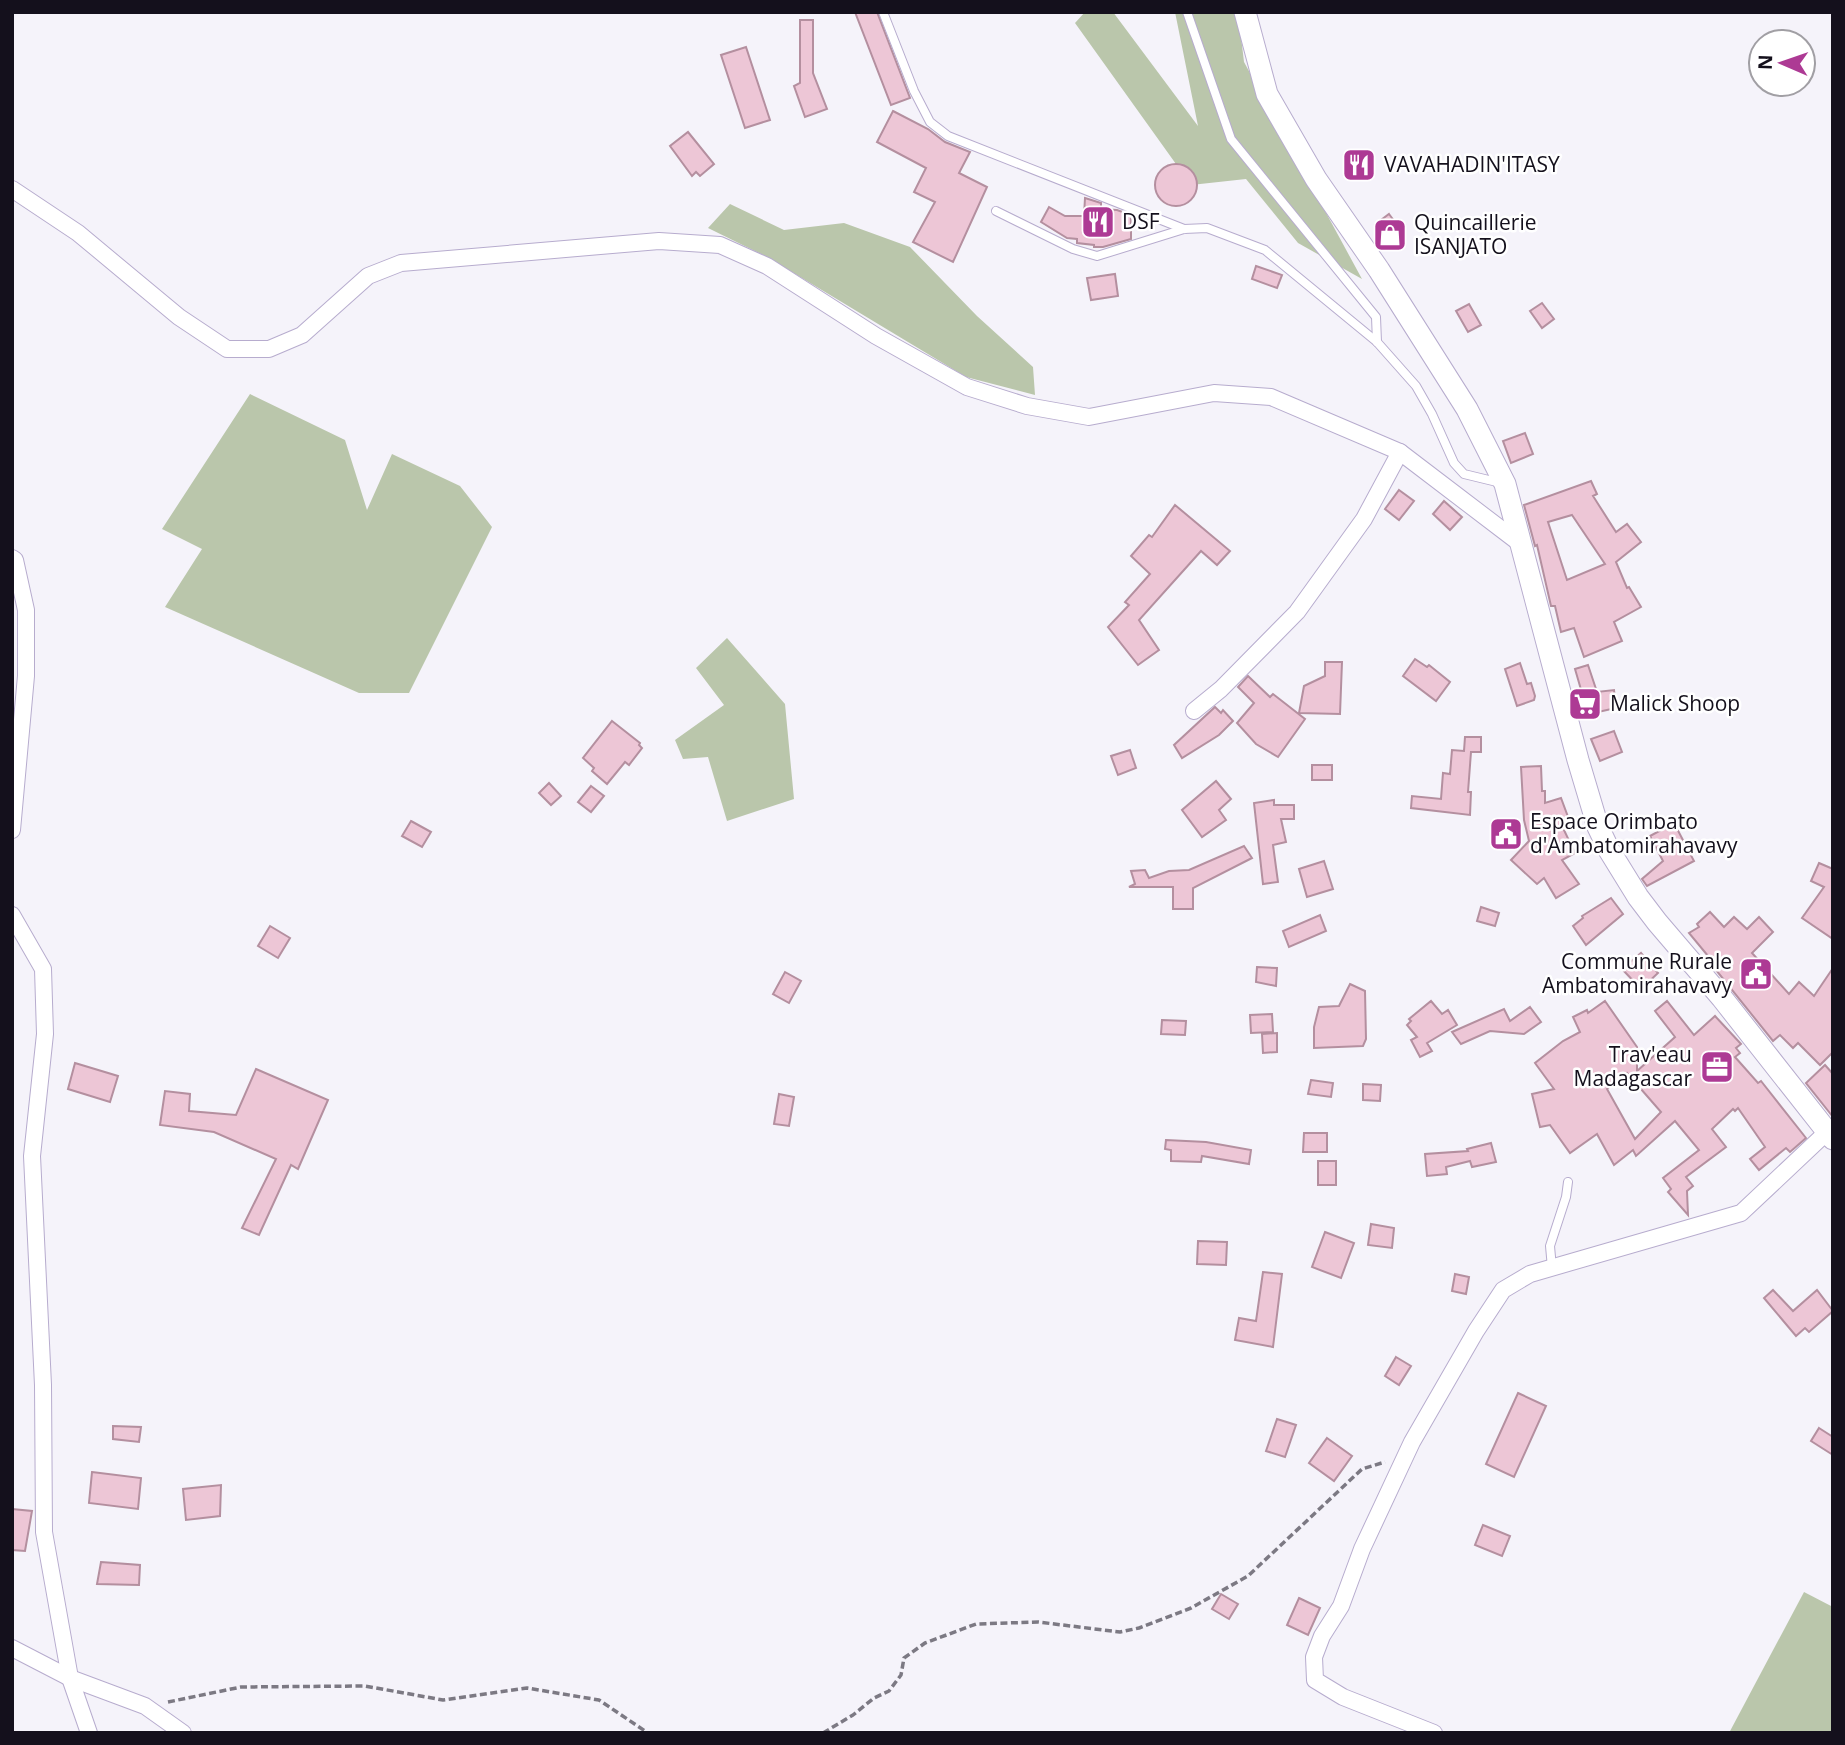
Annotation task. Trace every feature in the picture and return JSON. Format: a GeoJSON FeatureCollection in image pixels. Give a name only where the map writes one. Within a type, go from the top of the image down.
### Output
{"type":"FeatureCollection","features":[{"type":"Feature","properties":{"kind":"main road"},"geometry":{"type":"LineString","coordinates":[[1245,12],[1267,94],[1316,179],[1379,270],[1467,410],[1505,484],[1578,760],[1598,827],[1609,850],[1657,922],[1722,998],[1830,1136]]}},
{"type":"Feature","properties":{"kind":"street"},"geometry":{"type":"LineString","coordinates":[[12,189],[78,233],[179,317],[226,349],[269,349],[302,335],[368,276],[401,263],[659,241],[720,245],[767,266],[876,336],[967,387],[1027,406],[1090,417],[1214,393],[1271,397],[1400,452],[1522,545]]}},
{"type":"Feature","properties":{"kind":"street"},"geometry":{"type":"LineString","coordinates":[[1194,710],[1222,689],[1297,612],[1364,519],[1400,452]]}},
{"type":"Feature","properties":{"kind":"street"},"geometry":{"type":"LineString","coordinates":[[12,558],[15,560],[26,610],[26,663],[12,830]]}},
{"type":"Feature","properties":{"kind":"street"},"geometry":{"type":"LineString","coordinates":[[12,915],[43,969],[45,1034],[32,1156],[43,1385],[44,1532],[70,1678],[89,1733]]}},
{"type":"Feature","properties":{"kind":"street"},"geometry":{"type":"LineString","coordinates":[[1434,1733],[1343,1697],[1315,1680],[1314,1657],[1322,1636],[1341,1606],[1362,1549],[1404,1460],[1476,1331],[1503,1290],[1530,1274],[1741,1213],[1830,1136]]}},
{"type":"Feature","properties":{"kind":"street"},"geometry":{"type":"LineString","coordinates":[[12,1648],[70,1678],[145,1706],[183,1733]]}},
{"type":"Feature","properties":{"kind":"lane"},"geometry":{"type":"LineString","coordinates":[[883,12],[919,101],[930,121],[948,136],[1184,229]]}},
{"type":"Feature","properties":{"kind":"lane"},"geometry":{"type":"LineString","coordinates":[[1187,12],[1231,139],[1376,317],[1377,342]]}},
{"type":"Feature","properties":{"kind":"lane"},"geometry":{"type":"LineString","coordinates":[[996,211],[1073,249],[1097,256],[1184,229],[1207,228],[1265,250],[1377,342],[1416,386],[1454,463],[1464,474],[1505,484]]}},
{"type":"Feature","properties":{"kind":"lane"},"geometry":{"type":"LineString","coordinates":[[1552,1268],[1550,1246],[1566,1197],[1568,1182]]}},
{"type":"Feature","properties":{"kind":"path"},"geometry":{"type":"LineString","coordinates":[[823,1733],[853,1715],[874,1698],[889,1691],[901,1675],[904,1658],[914,1650],[925,1643],[976,1624],[1038,1622],[1119,1632],[1139,1628],[1191,1608],[1248,1576],[1362,1469],[1393,1460],[1404,1460]]}},
{"type":"Feature","properties":{"kind":"path"},"geometry":{"type":"LineString","coordinates":[[145,1706],[241,1687],[365,1686],[443,1700],[527,1689],[598,1700],[649,1733]]}},
{"type":"Feature","properties":{"kind":"green space"},"geometry":{"type":"Polygon","coordinates":[[[1085,12],[1113,12],[1198,126],[1175,12],[1238,12],[1244,62],[1362,279],[1298,243],[1246,179],[1191,185],[1075,23],[1085,12]]]}},
{"type":"Feature","properties":{"kind":"green space"},"geometry":{"type":"Polygon","coordinates":[[[730,204],[784,230],[844,223],[910,247],[977,316],[1033,367],[1035,395],[966,377],[767,257],[708,228],[730,204]]]}},
{"type":"Feature","properties":{"kind":"green space"},"geometry":{"type":"Polygon","coordinates":[[[250,394],[345,440],[367,510],[392,454],[460,486],[492,527],[409,693],[359,693],[165,607],[202,549],[162,529],[250,394]]]}},
{"type":"Feature","properties":{"kind":"green space"},"geometry":{"type":"Polygon","coordinates":[[[727,638],[785,704],[794,799],[727,821],[708,757],[683,759],[675,740],[724,705],[696,668],[727,638]]]}},
{"type":"Feature","properties":{"kind":"green space"},"geometry":{"type":"Polygon","coordinates":[[[1804,1592],[1833,1607],[1833,1733],[1729,1733],[1804,1592]]]}},
{"type":"Feature","properties":{"kind":"building"},"geometry":{"type":"Polygon","coordinates":[[[855,12],[877,12],[910,98],[891,105],[855,12]]]}},
{"type":"Feature","properties":{"kind":"building"},"geometry":{"type":"Polygon","coordinates":[[[800,20],[813,20],[813,73],[827,109],[805,117],[794,86],[800,83],[800,20]]]}},
{"type":"Feature","properties":{"kind":"building"},"geometry":{"type":"Polygon","coordinates":[[[746,47],[770,120],[745,128],[721,55],[746,47]]]}},
{"type":"Feature","properties":{"kind":"building"},"geometry":{"type":"Polygon","coordinates":[[[893,111],[928,129],[945,142],[970,152],[959,173],[987,187],[953,262],[913,242],[935,202],[914,192],[926,168],[877,142],[893,111]]]}},
{"type":"Feature","properties":{"kind":"building"},"geometry":{"type":"Polygon","coordinates":[[[688,132],[714,164],[700,176],[696,172],[692,176],[670,146],[688,132]]]}},
{"type":"Feature","properties":{"kind":"building"},"geometry":{"type":"Polygon","coordinates":[[[1176,164],[1191,170],[1197,185],[1191,200],[1176,206],[1161,200],[1155,185],[1161,170],[1176,164]]]}},
{"type":"Feature","properties":{"kind":"building","name":"DSF"},"geometry":{"type":"Polygon","coordinates":[[[1085,198],[1101,203],[1101,209],[1117,210],[1131,215],[1131,239],[1094,247],[1077,243],[1077,239],[1067,238],[1041,222],[1049,207],[1065,216],[1084,216],[1085,198]]]}},
{"type":"Feature","properties":{"kind":"building"},"geometry":{"type":"Polygon","coordinates":[[[1389,214],[1403,233],[1388,244],[1377,229],[1377,223],[1389,214]]]}},
{"type":"Feature","properties":{"kind":"building"},"geometry":{"type":"Polygon","coordinates":[[[1256,266],[1282,275],[1277,288],[1252,279],[1256,266]]]}},
{"type":"Feature","properties":{"kind":"building"},"geometry":{"type":"Polygon","coordinates":[[[1115,274],[1118,296],[1091,300],[1087,278],[1115,274]]]}},
{"type":"Feature","properties":{"kind":"building"},"geometry":{"type":"Polygon","coordinates":[[[1542,303],[1554,319],[1542,328],[1530,311],[1542,303]]]}},
{"type":"Feature","properties":{"kind":"building"},"geometry":{"type":"Polygon","coordinates":[[[1469,304],[1481,325],[1468,332],[1456,311],[1469,304]]]}},
{"type":"Feature","properties":{"kind":"building"},"geometry":{"type":"Polygon","coordinates":[[[1525,433],[1533,454],[1511,463],[1503,441],[1525,433]]]}},
{"type":"Feature","properties":{"kind":"building"},"geometry":{"type":"Polygon","coordinates":[[[1591,481],[1597,494],[1593,496],[1616,532],[1627,524],[1641,542],[1616,562],[1627,588],[1629,587],[1641,607],[1614,622],[1622,641],[1584,657],[1574,628],[1561,632],[1555,606],[1551,606],[1537,545],[1535,546],[1524,505],[1591,481]],[[1572,515],[1548,522],[1567,580],[1605,564],[1572,515]]]}},
{"type":"Feature","properties":{"kind":"building"},"geometry":{"type":"Polygon","coordinates":[[[1399,490],[1414,501],[1399,520],[1385,509],[1399,490]]]}},
{"type":"Feature","properties":{"kind":"building"},"geometry":{"type":"Polygon","coordinates":[[[1444,501],[1462,517],[1450,530],[1433,514],[1444,501]]]}},
{"type":"Feature","properties":{"kind":"building"},"geometry":{"type":"Polygon","coordinates":[[[1175,505],[1230,551],[1217,565],[1201,551],[1139,620],[1159,650],[1138,665],[1108,627],[1129,605],[1125,602],[1150,574],[1131,556],[1149,535],[1152,537],[1175,505]]]}},
{"type":"Feature","properties":{"kind":"building"},"geometry":{"type":"Polygon","coordinates":[[[1415,659],[1427,667],[1429,665],[1450,682],[1436,701],[1403,676],[1415,659]]]}},
{"type":"Feature","properties":{"kind":"building"},"geometry":{"type":"Polygon","coordinates":[[[1325,662],[1342,662],[1340,714],[1299,713],[1304,686],[1325,676],[1325,662]]]}},
{"type":"Feature","properties":{"kind":"building"},"geometry":{"type":"Polygon","coordinates":[[[1520,663],[1527,684],[1531,683],[1535,696],[1534,700],[1517,706],[1505,669],[1520,663]]]}},
{"type":"Feature","properties":{"kind":"building"},"geometry":{"type":"Polygon","coordinates":[[[1588,665],[1597,692],[1614,690],[1616,708],[1580,716],[1574,695],[1582,693],[1575,669],[1588,665]]]}},
{"type":"Feature","properties":{"kind":"building"},"geometry":{"type":"Polygon","coordinates":[[[1248,676],[1270,697],[1273,694],[1305,719],[1278,757],[1256,744],[1237,723],[1254,703],[1238,687],[1248,676]]]}},
{"type":"Feature","properties":{"kind":"building"},"geometry":{"type":"Polygon","coordinates":[[[1215,707],[1221,713],[1223,710],[1233,721],[1219,735],[1182,758],[1174,745],[1215,707]]]}},
{"type":"Feature","properties":{"kind":"building"},"geometry":{"type":"Polygon","coordinates":[[[612,721],[640,743],[642,748],[629,765],[625,762],[607,784],[592,771],[594,768],[583,758],[612,721]]]}},
{"type":"Feature","properties":{"kind":"building"},"geometry":{"type":"Polygon","coordinates":[[[1614,731],[1622,752],[1600,761],[1591,739],[1614,731]]]}},
{"type":"Feature","properties":{"kind":"building"},"geometry":{"type":"Polygon","coordinates":[[[1465,737],[1481,737],[1481,752],[1471,752],[1468,792],[1471,792],[1470,815],[1411,808],[1412,796],[1441,799],[1443,773],[1450,774],[1452,750],[1464,751],[1465,737]]]}},
{"type":"Feature","properties":{"kind":"building"},"geometry":{"type":"Polygon","coordinates":[[[1130,750],[1136,768],[1118,775],[1111,756],[1130,750]]]}},
{"type":"Feature","properties":{"kind":"building"},"geometry":{"type":"Polygon","coordinates":[[[1312,765],[1332,765],[1332,780],[1312,780],[1312,765]]]}},
{"type":"Feature","properties":{"kind":"building"},"geometry":{"type":"Polygon","coordinates":[[[1541,766],[1545,803],[1561,798],[1571,825],[1563,828],[1575,853],[1562,860],[1579,884],[1556,898],[1544,878],[1537,884],[1511,860],[1529,841],[1524,820],[1521,767],[1541,766]]]}},
{"type":"Feature","properties":{"kind":"building"},"geometry":{"type":"Polygon","coordinates":[[[1216,781],[1231,799],[1219,810],[1226,820],[1202,837],[1182,810],[1216,781]]]}},
{"type":"Feature","properties":{"kind":"building"},"geometry":{"type":"Polygon","coordinates":[[[549,783],[561,796],[551,805],[539,793],[549,783]]]}},
{"type":"Feature","properties":{"kind":"building"},"geometry":{"type":"Polygon","coordinates":[[[591,786],[604,796],[591,812],[578,802],[591,786]]]}},
{"type":"Feature","properties":{"kind":"building"},"geometry":{"type":"Polygon","coordinates":[[[1274,800],[1274,805],[1294,805],[1294,819],[1281,819],[1286,842],[1273,845],[1278,882],[1263,884],[1254,803],[1274,800]]]}},
{"type":"Feature","properties":{"kind":"building"},"geometry":{"type":"Polygon","coordinates":[[[411,821],[431,832],[422,847],[402,836],[411,821]]]}},
{"type":"Feature","properties":{"kind":"building"},"geometry":{"type":"Polygon","coordinates":[[[1674,823],[1694,861],[1647,886],[1642,879],[1663,861],[1650,836],[1674,823]]]}},
{"type":"Feature","properties":{"kind":"building"},"geometry":{"type":"Polygon","coordinates":[[[1244,846],[1252,858],[1193,888],[1193,909],[1173,909],[1173,887],[1129,887],[1135,884],[1131,871],[1145,870],[1149,878],[1169,871],[1189,870],[1244,846]]]}},
{"type":"Feature","properties":{"kind":"building"},"geometry":{"type":"Polygon","coordinates":[[[1324,861],[1333,889],[1307,897],[1299,869],[1324,861]]]}},
{"type":"Feature","properties":{"kind":"building"},"geometry":{"type":"Polygon","coordinates":[[[1819,863],[1833,869],[1833,939],[1802,918],[1824,887],[1811,881],[1819,863]]]}},
{"type":"Feature","properties":{"kind":"building"},"geometry":{"type":"Polygon","coordinates":[[[1611,898],[1623,914],[1586,945],[1573,926],[1582,916],[1611,898]]]}},
{"type":"Feature","properties":{"kind":"building"},"geometry":{"type":"Polygon","coordinates":[[[1481,907],[1499,913],[1495,926],[1477,921],[1481,907]]]}},
{"type":"Feature","properties":{"kind":"building"},"geometry":{"type":"Polygon","coordinates":[[[1710,912],[1724,927],[1734,917],[1747,929],[1759,917],[1773,932],[1752,953],[1789,994],[1799,982],[1814,996],[1833,968],[1833,1052],[1820,1065],[1798,1043],[1793,1048],[1780,1035],[1773,1041],[1689,933],[1699,927],[1697,924],[1710,912]]]}},
{"type":"Feature","properties":{"kind":"building"},"geometry":{"type":"Polygon","coordinates":[[[1320,915],[1326,931],[1289,947],[1283,931],[1320,915]]]}},
{"type":"Feature","properties":{"kind":"building"},"geometry":{"type":"Polygon","coordinates":[[[270,926],[290,938],[278,958],[258,946],[270,926]]]}},
{"type":"Feature","properties":{"kind":"building"},"geometry":{"type":"Polygon","coordinates":[[[1641,953],[1658,973],[1641,989],[1622,969],[1641,953]]]}},
{"type":"Feature","properties":{"kind":"building"},"geometry":{"type":"Polygon","coordinates":[[[1257,967],[1277,968],[1276,986],[1256,982],[1257,967]]]}},
{"type":"Feature","properties":{"kind":"building"},"geometry":{"type":"Polygon","coordinates":[[[785,972],[801,981],[789,1003],[773,994],[785,972]]]}},
{"type":"Feature","properties":{"kind":"building"},"geometry":{"type":"Polygon","coordinates":[[[1350,984],[1365,991],[1366,1039],[1363,1046],[1314,1048],[1314,1027],[1319,1007],[1339,1006],[1350,984]]]}},
{"type":"Feature","properties":{"kind":"building"},"geometry":{"type":"Polygon","coordinates":[[[1431,1001],[1442,1014],[1448,1010],[1457,1025],[1427,1043],[1432,1051],[1420,1057],[1411,1040],[1417,1037],[1407,1025],[1411,1021],[1409,1019],[1431,1001]]]}},
{"type":"Feature","properties":{"kind":"building"},"geometry":{"type":"Polygon","coordinates":[[[1605,1001],[1637,1047],[1637,1071],[1675,1037],[1655,1011],[1667,1001],[1694,1035],[1715,1016],[1741,1044],[1736,1048],[1740,1053],[1735,1057],[1758,1083],[1761,1081],[1806,1138],[1790,1152],[1786,1148],[1759,1170],[1750,1159],[1765,1147],[1738,1108],[1735,1111],[1733,1109],[1712,1129],[1726,1147],[1686,1177],[1693,1186],[1687,1191],[1688,1215],[1668,1192],[1671,1189],[1663,1178],[1699,1150],[1675,1121],[1636,1156],[1633,1150],[1614,1165],[1597,1134],[1570,1153],[1550,1125],[1540,1127],[1532,1094],[1554,1089],[1535,1063],[1563,1041],[1580,1032],[1573,1017],[1587,1010],[1588,1013],[1605,1001]],[[1627,1073],[1607,1089],[1635,1139],[1661,1112],[1627,1073]]]}},
{"type":"Feature","properties":{"kind":"building"},"geometry":{"type":"Polygon","coordinates":[[[1530,1007],[1541,1022],[1524,1034],[1490,1031],[1461,1044],[1452,1032],[1504,1009],[1510,1021],[1530,1007]]]}},
{"type":"Feature","properties":{"kind":"building"},"geometry":{"type":"Polygon","coordinates":[[[1272,1014],[1273,1032],[1251,1033],[1250,1015],[1272,1014]]]}},
{"type":"Feature","properties":{"kind":"building"},"geometry":{"type":"Polygon","coordinates":[[[1162,1020],[1186,1021],[1185,1035],[1161,1034],[1162,1020]]]}},
{"type":"Feature","properties":{"kind":"building"},"geometry":{"type":"Polygon","coordinates":[[[1277,1033],[1277,1052],[1263,1053],[1262,1034],[1277,1033]]]}},
{"type":"Feature","properties":{"kind":"building"},"geometry":{"type":"Polygon","coordinates":[[[75,1063],[118,1076],[110,1102],[68,1089],[75,1063]]]}},
{"type":"Feature","properties":{"kind":"building"},"geometry":{"type":"Polygon","coordinates":[[[1825,1065],[1833,1074],[1833,1117],[1806,1083],[1825,1065]]]}},
{"type":"Feature","properties":{"kind":"building"},"geometry":{"type":"Polygon","coordinates":[[[256,1069],[328,1100],[298,1169],[291,1165],[259,1235],[242,1228],[276,1159],[214,1132],[160,1125],[165,1091],[190,1094],[189,1111],[236,1115],[256,1069]]]}},
{"type":"Feature","properties":{"kind":"building"},"geometry":{"type":"Polygon","coordinates":[[[1311,1080],[1333,1083],[1331,1097],[1308,1094],[1311,1080]]]}},
{"type":"Feature","properties":{"kind":"building"},"geometry":{"type":"Polygon","coordinates":[[[1363,1084],[1381,1085],[1380,1101],[1363,1100],[1363,1084]]]}},
{"type":"Feature","properties":{"kind":"building"},"geometry":{"type":"Polygon","coordinates":[[[779,1094],[794,1097],[789,1126],[774,1124],[779,1094]]]}},
{"type":"Feature","properties":{"kind":"building"},"geometry":{"type":"Polygon","coordinates":[[[1304,1133],[1327,1133],[1327,1152],[1303,1152],[1304,1133]]]}},
{"type":"Feature","properties":{"kind":"building"},"geometry":{"type":"Polygon","coordinates":[[[1166,1140],[1206,1142],[1251,1150],[1249,1164],[1202,1156],[1201,1162],[1171,1161],[1171,1150],[1165,1149],[1166,1140]]]}},
{"type":"Feature","properties":{"kind":"building"},"geometry":{"type":"Polygon","coordinates":[[[1491,1143],[1496,1162],[1472,1167],[1470,1161],[1446,1167],[1447,1174],[1427,1176],[1425,1154],[1468,1151],[1467,1149],[1491,1143]]]}},
{"type":"Feature","properties":{"kind":"building"},"geometry":{"type":"Polygon","coordinates":[[[1318,1161],[1336,1161],[1336,1185],[1318,1185],[1318,1161]]]}},
{"type":"Feature","properties":{"kind":"building"},"geometry":{"type":"Polygon","coordinates":[[[1371,1224],[1394,1228],[1392,1248],[1368,1245],[1371,1224]]]}},
{"type":"Feature","properties":{"kind":"building"},"geometry":{"type":"Polygon","coordinates":[[[1325,1232],[1354,1243],[1341,1278],[1312,1267],[1325,1232]]]}},
{"type":"Feature","properties":{"kind":"building"},"geometry":{"type":"Polygon","coordinates":[[[1198,1241],[1227,1242],[1226,1265],[1197,1264],[1198,1241]]]}},
{"type":"Feature","properties":{"kind":"building"},"geometry":{"type":"Polygon","coordinates":[[[1263,1272],[1282,1274],[1273,1347],[1235,1340],[1239,1318],[1256,1321],[1263,1272]]]}},
{"type":"Feature","properties":{"kind":"building"},"geometry":{"type":"Polygon","coordinates":[[[1455,1274],[1469,1277],[1466,1294],[1452,1291],[1455,1274]]]}},
{"type":"Feature","properties":{"kind":"building"},"geometry":{"type":"Polygon","coordinates":[[[1773,1290],[1793,1311],[1817,1290],[1833,1311],[1809,1332],[1805,1328],[1796,1336],[1764,1298],[1773,1290]]]}},
{"type":"Feature","properties":{"kind":"building"},"geometry":{"type":"Polygon","coordinates":[[[1396,1357],[1411,1366],[1399,1385],[1385,1376],[1396,1357]]]}},
{"type":"Feature","properties":{"kind":"building"},"geometry":{"type":"Polygon","coordinates":[[[1518,1393],[1546,1406],[1514,1477],[1486,1464],[1518,1393]]]}},
{"type":"Feature","properties":{"kind":"building"},"geometry":{"type":"Polygon","coordinates":[[[1277,1419],[1296,1425],[1285,1457],[1266,1451],[1277,1419]]]}},
{"type":"Feature","properties":{"kind":"building"},"geometry":{"type":"Polygon","coordinates":[[[113,1426],[141,1427],[139,1442],[113,1439],[113,1426]]]}},
{"type":"Feature","properties":{"kind":"building"},"geometry":{"type":"Polygon","coordinates":[[[1819,1428],[1833,1437],[1833,1455],[1811,1441],[1819,1428]]]}},
{"type":"Feature","properties":{"kind":"building"},"geometry":{"type":"Polygon","coordinates":[[[1327,1438],[1352,1456],[1334,1481],[1309,1463],[1327,1438]]]}},
{"type":"Feature","properties":{"kind":"building"},"geometry":{"type":"Polygon","coordinates":[[[92,1472],[141,1478],[138,1509],[89,1503],[92,1472]]]}},
{"type":"Feature","properties":{"kind":"building"},"geometry":{"type":"Polygon","coordinates":[[[221,1485],[220,1516],[186,1520],[183,1489],[221,1485]]]}},
{"type":"Feature","properties":{"kind":"building"},"geometry":{"type":"Polygon","coordinates":[[[12,1509],[32,1511],[25,1551],[12,1550],[12,1509]]]}},
{"type":"Feature","properties":{"kind":"building"},"geometry":{"type":"Polygon","coordinates":[[[1483,1525],[1510,1536],[1502,1556],[1475,1545],[1483,1525]]]}},
{"type":"Feature","properties":{"kind":"building"},"geometry":{"type":"Polygon","coordinates":[[[101,1562],[140,1565],[139,1585],[97,1584],[101,1562]]]}},
{"type":"Feature","properties":{"kind":"building"},"geometry":{"type":"Polygon","coordinates":[[[1221,1594],[1238,1604],[1229,1619],[1212,1609],[1221,1594]]]}},
{"type":"Feature","properties":{"kind":"building"},"geometry":{"type":"Polygon","coordinates":[[[1299,1598],[1320,1608],[1308,1635],[1287,1625],[1299,1598]]]}},
{"type":"Feature","properties":{"kind":"place","name":"VAVAHADIN'ITASY"},"geometry":{"type":"Point","coordinates":[1359,165]}},
{"type":"Feature","properties":{"kind":"place","name":"DSF"},"geometry":{"type":"Point","coordinates":[1098,222]}},
{"type":"Feature","properties":{"kind":"place","name":"Quincaillerie ISANJATO"},"geometry":{"type":"Point","coordinates":[1390,235]}},
{"type":"Feature","properties":{"kind":"place","name":"Malick Shoop"},"geometry":{"type":"Point","coordinates":[1585,704]}},
{"type":"Feature","properties":{"kind":"place","name":"Espace Orimbato d'Ambatomirahavavy"},"geometry":{"type":"Point","coordinates":[1506,834]}},
{"type":"Feature","properties":{"kind":"place","name":"Commune Rurale Ambatomirahavavy"},"geometry":{"type":"Point","coordinates":[1756,974]}},
{"type":"Feature","properties":{"kind":"place","name":"Trav'eau Madagascar"},"geometry":{"type":"Point","coordinates":[1717,1067]}}]}
